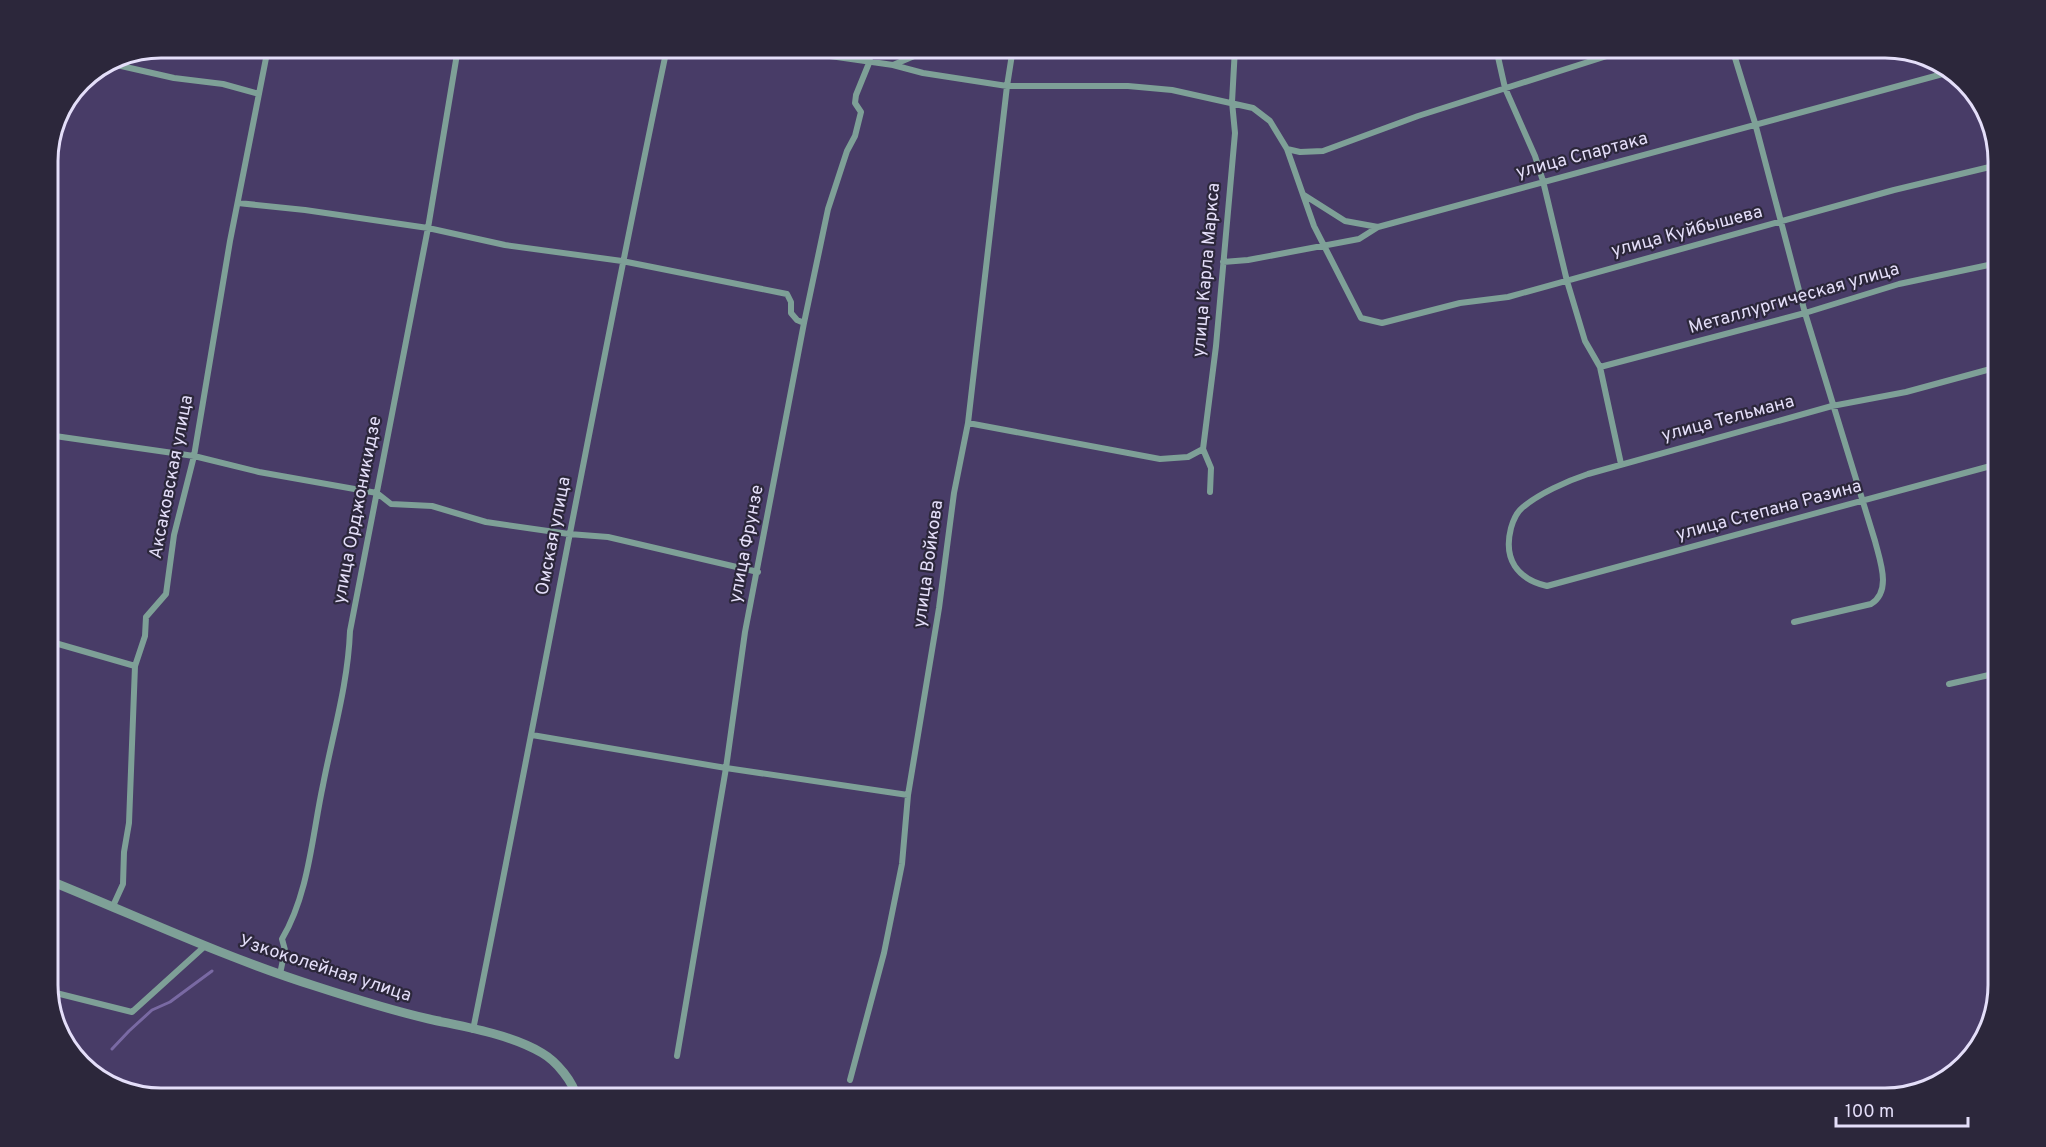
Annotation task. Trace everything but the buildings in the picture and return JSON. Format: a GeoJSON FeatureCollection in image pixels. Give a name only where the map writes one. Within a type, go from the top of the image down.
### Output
{"type":"FeatureCollection","features":[{"type":"Feature","properties":{"kind":"street","name":"Аксаковская улица"},"geometry":{"type":"LineString","coordinates":[[113,906],[123,884],[124,852],[129,823],[135,666],[145,636],[146,617],[166,594],[174,535],[194,456],[230,241],[266,58]]}},
{"type":"Feature","properties":{"kind":"street","name":"улица Орджоникидзе"},"geometry":{"type":"LineString","coordinates":[[280,974],[285,950],[282,939],[292,922],[308,868],[323,783],[342,703],[350,631],[428,228],[456,58]]}},
{"type":"Feature","properties":{"kind":"street","name":"Омская улица"},"geometry":{"type":"LineString","coordinates":[[473,1030],[532,735],[622,261],[665,58]]}},
{"type":"Feature","properties":{"kind":"street"},"geometry":{"type":"LineString","coordinates":[[837,58],[1007,86],[1128,86],[1172,90],[1253,108],[1270,121],[1287,150],[1314,226],[1325,244]]}},
{"type":"Feature","properties":{"kind":"street","name":"улица Фрунзе"},"geometry":{"type":"LineString","coordinates":[[677,1056],[726,768],[745,632],[804,323],[828,209],[847,151],[855,136],[861,112],[855,103],[856,95],[870,58]]}},
{"type":"Feature","properties":{"kind":"street"},"geometry":{"type":"LineString","coordinates":[[893,66],[911,58]]}},
{"type":"Feature","properties":{"kind":"street","name":"улица Войкова"},"geometry":{"type":"LineString","coordinates":[[850,1080],[886,942],[902,864],[908,795],[939,608],[954,493],[968,423],[1011,58]]}},
{"type":"Feature","properties":{"kind":"street","name":"улица Карла Маркса"},"geometry":{"type":"LineString","coordinates":[[1210,492],[1212,468],[1203,449],[1216,346],[1235,133],[1232,102],[1234,58]]}},
{"type":"Feature","properties":{"kind":"street"},"geometry":{"type":"LineString","coordinates":[[1498,58],[1506,88],[1535,156],[1543,181],[1567,281],[1585,341],[1600,367],[1621,464]]}},
{"type":"Feature","properties":{"kind":"street"},"geometry":{"type":"LineString","coordinates":[[1287,150],[1323,151],[1418,116],[1600,58]]}},
{"type":"Feature","properties":{"kind":"street"},"geometry":{"type":"LineString","coordinates":[[1735,58],[1755,123],[1804,313],[1863,501],[1883,579],[1881,594],[1878,600],[1871,604],[1794,622]]}},
{"type":"Feature","properties":{"kind":"street"},"geometry":{"type":"LineString","coordinates":[[122,66],[174,78],[224,84],[259,94]]}},
{"type":"Feature","properties":{"kind":"street","name":"улица Спартака"},"geometry":{"type":"LineString","coordinates":[[1223,262],[1264,257],[1359,239],[1378,228],[1543,181],[1940,75]]}},
{"type":"Feature","properties":{"kind":"street","name":"улица Куйбышева"},"geometry":{"type":"LineString","coordinates":[[1325,244],[1361,318],[1382,324],[1460,303],[1508,297],[1894,190],[1987,168]]}},
{"type":"Feature","properties":{"kind":"street"},"geometry":{"type":"LineString","coordinates":[[1303,195],[1345,222],[1378,228]]}},
{"type":"Feature","properties":{"kind":"street"},"geometry":{"type":"LineString","coordinates":[[238,203],[305,210],[428,228],[506,245],[622,261],[787,294],[790,313],[804,323]]}},
{"type":"Feature","properties":{"kind":"street","name":"Металлургическая улица"},"geometry":{"type":"LineString","coordinates":[[1600,367],[1804,313],[1899,284],[1987,265]]}},
{"type":"Feature","properties":{"kind":"street","name":"улица Тельмана"},"geometry":{"type":"LineString","coordinates":[[1547,586],[1532,582],[1520,574],[1509,554],[1508,539],[1513,520],[1521,508],[1558,485],[1621,464],[1832,406],[1906,392],[1987,371]]}},
{"type":"Feature","properties":{"kind":"street"},"geometry":{"type":"LineString","coordinates":[[968,423],[1160,459],[1188,457],[1203,449]]}},
{"type":"Feature","properties":{"kind":"street"},"geometry":{"type":"LineString","coordinates":[[59,437],[194,456],[259,472],[377,493],[391,504],[432,506],[486,522],[608,537],[758,572]]}},
{"type":"Feature","properties":{"kind":"street","name":"улица Степана Разина"},"geometry":{"type":"LineString","coordinates":[[1547,586],[1987,467]]}},
{"type":"Feature","properties":{"kind":"street"},"geometry":{"type":"LineString","coordinates":[[59,644],[135,666]]}},
{"type":"Feature","properties":{"kind":"street"},"geometry":{"type":"LineString","coordinates":[[1949,684],[1988,675]]}},
{"type":"Feature","properties":{"kind":"street"},"geometry":{"type":"LineString","coordinates":[[532,735],[726,768],[908,795]]}},
{"type":"Feature","properties":{"kind":"street","name":"Узкоколейная улица"},"geometry":{"type":"LineString","coordinates":[[59,884],[160,928],[280,974],[393,1009],[516,1041],[543,1053],[564,1074],[571,1088]]}},
{"type":"Feature","properties":{"kind":"street"},"geometry":{"type":"LineString","coordinates":[[59,994],[132,1012],[206,946]]}},
{"type":"Feature","properties":{"kind":"waterway"},"geometry":{"type":"LineString","coordinates":[[112,1049],[152,1010],[170,1002],[212,971]]}}]}
